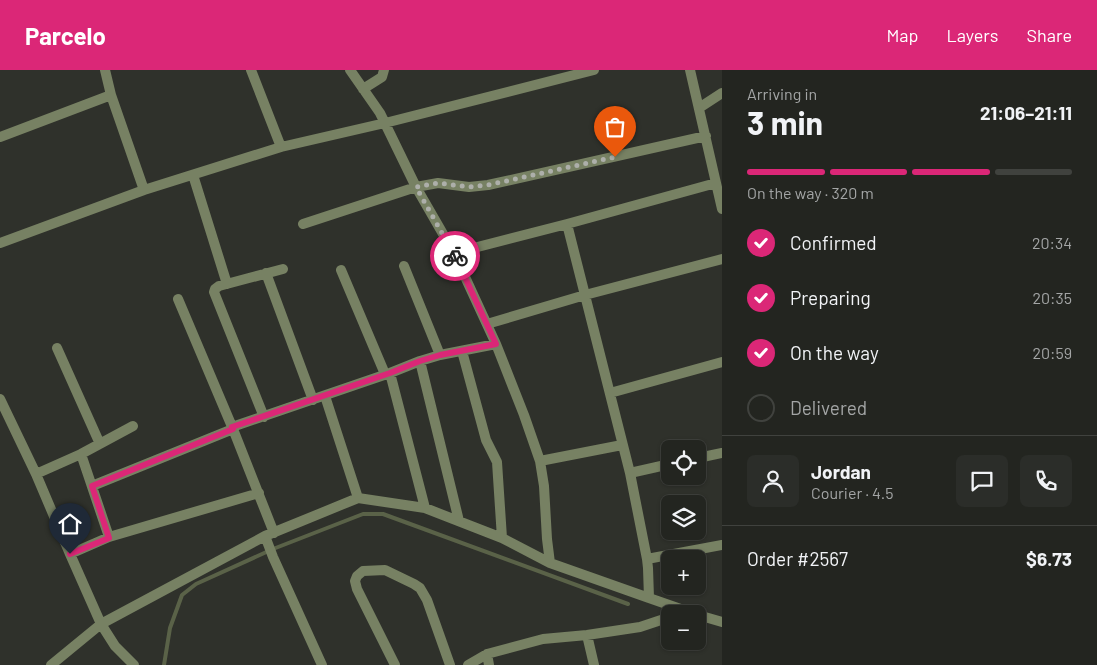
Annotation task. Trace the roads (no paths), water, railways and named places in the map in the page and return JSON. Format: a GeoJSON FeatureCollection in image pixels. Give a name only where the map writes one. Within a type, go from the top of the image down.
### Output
{"type":"FeatureCollection","features":[{"type":"Feature","properties":{"kind":"street"},"geometry":{"type":"LineString","coordinates":[[105,70],[111,95],[144,190]]}},
{"type":"Feature","properties":{"kind":"street"},"geometry":{"type":"LineString","coordinates":[[251,70],[281,147]]}},
{"type":"Feature","properties":{"kind":"street"},"geometry":{"type":"LineString","coordinates":[[350,70],[380,113],[416,187],[454,254],[496,344],[540,461],[544,486],[550,563]]}},
{"type":"Feature","properties":{"kind":"street"},"geometry":{"type":"LineString","coordinates":[[363,89],[382,77],[384,70]]}},
{"type":"Feature","properties":{"kind":"street"},"geometry":{"type":"LineString","coordinates":[[0,243],[144,190],[281,147],[385,123],[594,70]]}},
{"type":"Feature","properties":{"kind":"street"},"geometry":{"type":"LineString","coordinates":[[690,70],[722,209]]}},
{"type":"Feature","properties":{"kind":"street"},"geometry":{"type":"LineString","coordinates":[[699,108],[722,93]]}},
{"type":"Feature","properties":{"kind":"street"},"geometry":{"type":"LineString","coordinates":[[0,137],[111,95]]}},
{"type":"Feature","properties":{"kind":"street"},"geometry":{"type":"LineString","coordinates":[[303,224],[416,187],[438,183],[469,187],[488,185],[706,136]]}},
{"type":"Feature","properties":{"kind":"street"},"geometry":{"type":"LineString","coordinates":[[193,175],[227,284]]}},
{"type":"Feature","properties":{"kind":"street"},"geometry":{"type":"LineString","coordinates":[[454,254],[716,183]]}},
{"type":"Feature","properties":{"kind":"street"},"geometry":{"type":"LineString","coordinates":[[567,224],[630,473],[647,559],[649,598]]}},
{"type":"Feature","properties":{"kind":"street"},"geometry":{"type":"LineString","coordinates":[[487,324],[585,295],[722,259]]}},
{"type":"Feature","properties":{"kind":"street"},"geometry":{"type":"LineString","coordinates":[[404,266],[440,355]]}},
{"type":"Feature","properties":{"kind":"street"},"geometry":{"type":"LineString","coordinates":[[264,417],[214,292],[216,287],[283,269]]}},
{"type":"Feature","properties":{"kind":"street"},"geometry":{"type":"LineString","coordinates":[[342,270],[387,374],[425,508]]}},
{"type":"Feature","properties":{"kind":"street"},"geometry":{"type":"LineString","coordinates":[[266,274],[313,400]]}},
{"type":"Feature","properties":{"kind":"street"},"geometry":{"type":"LineString","coordinates":[[178,299],[259,493],[269,534],[272,557],[322,665]]}},
{"type":"Feature","properties":{"kind":"street"},"geometry":{"type":"LineString","coordinates":[[92,486],[233,428],[420,361],[496,344]]}},
{"type":"Feature","properties":{"kind":"street"},"geometry":{"type":"LineString","coordinates":[[56,348],[100,444]]}},
{"type":"Feature","properties":{"kind":"street"},"geometry":{"type":"LineString","coordinates":[[462,352],[486,440],[497,462],[502,538]]}},
{"type":"Feature","properties":{"kind":"street"},"geometry":{"type":"LineString","coordinates":[[420,361],[459,521]]}},
{"type":"Feature","properties":{"kind":"street"},"geometry":{"type":"LineString","coordinates":[[610,393],[722,362]]}},
{"type":"Feature","properties":{"kind":"street"},"geometry":{"type":"LineString","coordinates":[[325,396],[358,498]]}},
{"type":"Feature","properties":{"kind":"street"},"geometry":{"type":"LineString","coordinates":[[0,399],[36,474],[101,624],[115,646],[134,665]]}},
{"type":"Feature","properties":{"kind":"street"},"geometry":{"type":"LineString","coordinates":[[36,474],[81,454],[134,426]]}},
{"type":"Feature","properties":{"kind":"street"},"geometry":{"type":"LineString","coordinates":[[540,461],[622,445]]}},
{"type":"Feature","properties":{"kind":"street"},"geometry":{"type":"LineString","coordinates":[[706,456],[722,453]]}},
{"type":"Feature","properties":{"kind":"street"},"geometry":{"type":"LineString","coordinates":[[81,454],[109,538]]}},
{"type":"Feature","properties":{"kind":"street"},"geometry":{"type":"LineString","coordinates":[[630,473],[661,466]]}},
{"type":"Feature","properties":{"kind":"street"},"geometry":{"type":"LineString","coordinates":[[70,554],[109,538],[259,493]]}},
{"type":"Feature","properties":{"kind":"street"},"geometry":{"type":"LineString","coordinates":[[51,665],[101,624],[269,534],[358,498],[425,508],[502,538],[550,563],[668,605]]}},
{"type":"Feature","properties":{"kind":"street"},"geometry":{"type":"LineString","coordinates":[[647,559],[722,545]]}},
{"type":"Feature","properties":{"kind":"street"},"geometry":{"type":"LineString","coordinates":[[395,665],[357,589],[357,576],[364,571],[385,570],[420,588],[427,600],[450,665]]}},
{"type":"Feature","properties":{"kind":"street"},"geometry":{"type":"LineString","coordinates":[[706,618],[722,622]]}},
{"type":"Feature","properties":{"kind":"street"},"geometry":{"type":"LineString","coordinates":[[468,665],[487,654],[543,639],[640,627],[661,620]]}},
{"type":"Feature","properties":{"kind":"street"},"geometry":{"type":"LineString","coordinates":[[587,635],[594,665]]}},
{"type":"Feature","properties":{"kind":"street"},"geometry":{"type":"LineString","coordinates":[[487,654],[489,665]]}},
{"type":"Feature","properties":{"kind":"waterway"},"geometry":{"type":"LineString","coordinates":[[164,665],[170,628],[182,595],[196,584],[273,549],[363,514],[383,514],[628,604]]}}]}
